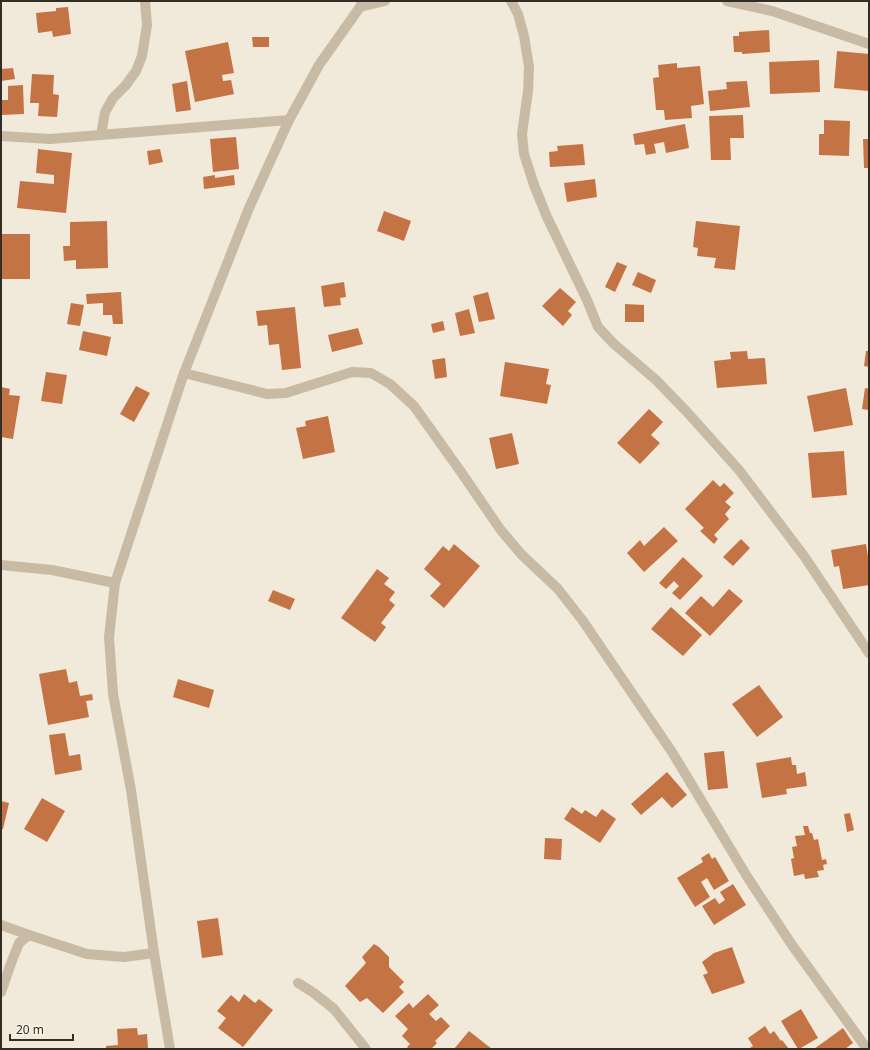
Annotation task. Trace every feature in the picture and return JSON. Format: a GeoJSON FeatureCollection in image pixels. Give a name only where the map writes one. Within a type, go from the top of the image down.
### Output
{"type":"FeatureCollection","features":[{"type":"Feature","properties":{"kind":"street"},"geometry":{"type":"LineString","coordinates":[[101,135],[105,112],[113,98],[126,85],[136,71],[142,56],[147,25],[145,1]]}},
{"type":"Feature","properties":{"kind":"street"},"geometry":{"type":"LineString","coordinates":[[170,1049],[154,953],[131,790],[113,694],[109,637],[115,583],[184,373],[249,208],[289,120],[319,65],[361,4],[385,1]]}},
{"type":"Feature","properties":{"kind":"street"},"geometry":{"type":"LineString","coordinates":[[511,1],[518,14],[524,36],[529,67],[528,91],[522,134],[524,154],[546,217],[587,300],[598,327],[613,343],[656,380],[739,470],[804,556],[869,653]]}},
{"type":"Feature","properties":{"kind":"street"},"geometry":{"type":"LineString","coordinates":[[727,1],[772,11],[869,44]]}},
{"type":"Feature","properties":{"kind":"street"},"geometry":{"type":"LineString","coordinates":[[1,136],[50,139],[289,120]]}},
{"type":"Feature","properties":{"kind":"street"},"geometry":{"type":"LineString","coordinates":[[184,373],[267,394],[286,393],[352,372],[371,373],[390,384],[414,406],[500,529],[521,554],[558,589],[583,621],[672,752],[748,878],[792,945],[867,1049]]}},
{"type":"Feature","properties":{"kind":"street"},"geometry":{"type":"LineString","coordinates":[[1,565],[52,570],[115,583]]}},
{"type":"Feature","properties":{"kind":"street"},"geometry":{"type":"LineString","coordinates":[[1,925],[88,954],[124,957],[154,953]]}},
{"type":"Feature","properties":{"kind":"street"},"geometry":{"type":"LineString","coordinates":[[1,992],[19,943],[29,935]]}},
{"type":"Feature","properties":{"kind":"street"},"geometry":{"type":"LineString","coordinates":[[298,984],[314,993],[334,1009],[366,1049]]}},
{"type":"Feature","properties":{"kind":"building"},"geometry":{"type":"Polygon","coordinates":[[[68,7],[71,34],[53,37],[52,31],[38,33],[36,13],[56,11],[56,8],[68,7]]]}},
{"type":"Feature","properties":{"kind":"building"},"geometry":{"type":"Polygon","coordinates":[[[769,30],[770,52],[742,54],[742,52],[734,52],[733,36],[739,36],[739,32],[769,30]]]}},
{"type":"Feature","properties":{"kind":"building"},"geometry":{"type":"Polygon","coordinates":[[[252,37],[269,37],[269,47],[253,47],[252,37]]]}},
{"type":"Feature","properties":{"kind":"building"},"geometry":{"type":"Polygon","coordinates":[[[228,42],[234,73],[222,75],[223,81],[231,80],[234,94],[195,102],[185,51],[228,42]]]}},
{"type":"Feature","properties":{"kind":"building"},"geometry":{"type":"Polygon","coordinates":[[[837,51],[869,54],[869,91],[834,88],[837,51]]]}},
{"type":"Feature","properties":{"kind":"building"},"geometry":{"type":"Polygon","coordinates":[[[819,60],[820,92],[770,94],[769,62],[819,60]]]}},
{"type":"Feature","properties":{"kind":"building"},"geometry":{"type":"Polygon","coordinates":[[[677,63],[677,68],[700,66],[704,104],[691,106],[692,118],[665,120],[664,110],[656,110],[653,78],[659,77],[658,65],[677,63]]]}},
{"type":"Feature","properties":{"kind":"building"},"geometry":{"type":"Polygon","coordinates":[[[13,68],[15,79],[1,81],[1,69],[13,68]]]}},
{"type":"Feature","properties":{"kind":"building"},"geometry":{"type":"Polygon","coordinates":[[[32,74],[54,75],[53,94],[59,95],[57,117],[38,116],[39,103],[30,103],[32,74]]]}},
{"type":"Feature","properties":{"kind":"building"},"geometry":{"type":"Polygon","coordinates":[[[187,81],[191,110],[176,112],[172,84],[187,81]]]}},
{"type":"Feature","properties":{"kind":"building"},"geometry":{"type":"Polygon","coordinates":[[[747,81],[750,107],[710,111],[708,91],[727,89],[726,82],[747,81]]]}},
{"type":"Feature","properties":{"kind":"building"},"geometry":{"type":"Polygon","coordinates":[[[23,85],[24,114],[1,115],[1,100],[8,100],[8,86],[23,85]]]}},
{"type":"Feature","properties":{"kind":"building"},"geometry":{"type":"Polygon","coordinates":[[[743,115],[744,138],[730,138],[731,160],[711,160],[709,116],[743,115]]]}},
{"type":"Feature","properties":{"kind":"building"},"geometry":{"type":"Polygon","coordinates":[[[824,120],[850,121],[849,156],[819,155],[819,134],[824,134],[824,120]]]}},
{"type":"Feature","properties":{"kind":"building"},"geometry":{"type":"Polygon","coordinates":[[[685,124],[689,148],[666,153],[664,142],[654,144],[656,153],[646,155],[644,144],[635,145],[633,134],[685,124]]]}},
{"type":"Feature","properties":{"kind":"building"},"geometry":{"type":"Polygon","coordinates":[[[236,137],[239,169],[213,172],[210,139],[236,137]]]}},
{"type":"Feature","properties":{"kind":"building"},"geometry":{"type":"Polygon","coordinates":[[[863,139],[869,139],[869,168],[864,168],[863,139]]]}},
{"type":"Feature","properties":{"kind":"building"},"geometry":{"type":"Polygon","coordinates":[[[583,144],[585,165],[550,167],[549,152],[558,151],[557,146],[583,144]]]}},
{"type":"Feature","properties":{"kind":"building"},"geometry":{"type":"Polygon","coordinates":[[[38,149],[72,153],[66,213],[17,208],[20,181],[54,184],[54,175],[36,173],[38,149]]]}},
{"type":"Feature","properties":{"kind":"building"},"geometry":{"type":"Polygon","coordinates":[[[160,149],[163,162],[149,165],[147,151],[160,149]]]}},
{"type":"Feature","properties":{"kind":"building"},"geometry":{"type":"Polygon","coordinates":[[[215,175],[215,178],[234,175],[235,185],[204,189],[203,177],[215,175]]]}},
{"type":"Feature","properties":{"kind":"building"},"geometry":{"type":"Polygon","coordinates":[[[595,179],[597,197],[567,202],[564,183],[595,179]]]}},
{"type":"Feature","properties":{"kind":"building"},"geometry":{"type":"Polygon","coordinates":[[[384,211],[411,221],[404,241],[377,231],[384,211]]]}},
{"type":"Feature","properties":{"kind":"building"},"geometry":{"type":"Polygon","coordinates":[[[107,221],[108,268],[76,269],[76,260],[64,261],[63,246],[70,246],[70,222],[107,221]]]}},
{"type":"Feature","properties":{"kind":"building"},"geometry":{"type":"Polygon","coordinates":[[[696,221],[740,226],[735,270],[714,268],[716,258],[697,256],[698,248],[693,247],[696,221]]]}},
{"type":"Feature","properties":{"kind":"building"},"geometry":{"type":"Polygon","coordinates":[[[1,234],[30,234],[30,279],[1,279],[1,234]]]}},
{"type":"Feature","properties":{"kind":"building"},"geometry":{"type":"Polygon","coordinates":[[[617,262],[627,266],[615,292],[605,287],[617,262]]]}},
{"type":"Feature","properties":{"kind":"building"},"geometry":{"type":"Polygon","coordinates":[[[638,272],[656,280],[651,293],[632,285],[638,272]]]}},
{"type":"Feature","properties":{"kind":"building"},"geometry":{"type":"Polygon","coordinates":[[[344,282],[346,297],[340,298],[341,305],[324,307],[321,286],[344,282]]]}},
{"type":"Feature","properties":{"kind":"building"},"geometry":{"type":"Polygon","coordinates":[[[560,288],[576,302],[568,311],[572,315],[563,326],[542,306],[560,288]]]}},
{"type":"Feature","properties":{"kind":"building"},"geometry":{"type":"Polygon","coordinates":[[[121,292],[123,324],[113,324],[112,315],[103,315],[103,303],[87,304],[86,294],[121,292]]]}},
{"type":"Feature","properties":{"kind":"building"},"geometry":{"type":"Polygon","coordinates":[[[488,292],[495,319],[479,322],[473,296],[488,292]]]}},
{"type":"Feature","properties":{"kind":"building"},"geometry":{"type":"Polygon","coordinates":[[[71,303],[84,305],[80,326],[67,324],[71,303]]]}},
{"type":"Feature","properties":{"kind":"building"},"geometry":{"type":"Polygon","coordinates":[[[625,304],[644,305],[644,322],[625,322],[625,304]]]}},
{"type":"Feature","properties":{"kind":"building"},"geometry":{"type":"Polygon","coordinates":[[[295,307],[301,368],[282,370],[279,344],[269,345],[267,325],[258,326],[256,311],[295,307]]]}},
{"type":"Feature","properties":{"kind":"building"},"geometry":{"type":"Polygon","coordinates":[[[469,309],[475,333],[460,336],[455,313],[469,309]]]}},
{"type":"Feature","properties":{"kind":"building"},"geometry":{"type":"Polygon","coordinates":[[[443,321],[445,330],[433,333],[431,324],[443,321]]]}},
{"type":"Feature","properties":{"kind":"building"},"geometry":{"type":"Polygon","coordinates":[[[358,328],[363,344],[332,352],[328,335],[358,328]]]}},
{"type":"Feature","properties":{"kind":"building"},"geometry":{"type":"Polygon","coordinates":[[[83,331],[111,337],[107,356],[79,350],[83,331]]]}},
{"type":"Feature","properties":{"kind":"building"},"geometry":{"type":"Polygon","coordinates":[[[747,351],[748,359],[765,358],[767,384],[717,388],[714,361],[731,359],[730,352],[747,351]]]}},
{"type":"Feature","properties":{"kind":"building"},"geometry":{"type":"Polygon","coordinates":[[[866,351],[869,351],[869,367],[864,366],[866,351]]]}},
{"type":"Feature","properties":{"kind":"building"},"geometry":{"type":"Polygon","coordinates":[[[445,358],[447,377],[435,379],[432,360],[445,358]]]}},
{"type":"Feature","properties":{"kind":"building"},"geometry":{"type":"Polygon","coordinates":[[[505,362],[549,369],[546,384],[551,385],[547,404],[500,396],[505,362]]]}},
{"type":"Feature","properties":{"kind":"building"},"geometry":{"type":"Polygon","coordinates":[[[46,372],[67,375],[62,404],[41,401],[46,372]]]}},
{"type":"Feature","properties":{"kind":"building"},"geometry":{"type":"Polygon","coordinates":[[[136,386],[150,393],[134,422],[120,414],[136,386]]]}},
{"type":"Feature","properties":{"kind":"building"},"geometry":{"type":"Polygon","coordinates":[[[1,387],[10,389],[9,395],[20,396],[13,439],[1,437],[1,387]]]}},
{"type":"Feature","properties":{"kind":"building"},"geometry":{"type":"Polygon","coordinates":[[[846,388],[853,425],[814,432],[807,396],[846,388]]]}},
{"type":"Feature","properties":{"kind":"building"},"geometry":{"type":"Polygon","coordinates":[[[865,388],[869,389],[869,410],[862,409],[865,388]]]}},
{"type":"Feature","properties":{"kind":"building"},"geometry":{"type":"Polygon","coordinates":[[[649,409],[663,422],[651,435],[660,443],[640,464],[617,443],[649,409]]]}},
{"type":"Feature","properties":{"kind":"building"},"geometry":{"type":"Polygon","coordinates":[[[328,416],[335,452],[303,459],[296,428],[306,426],[305,421],[328,416]]]}},
{"type":"Feature","properties":{"kind":"building"},"geometry":{"type":"Polygon","coordinates":[[[512,433],[519,464],[496,469],[489,438],[512,433]]]}},
{"type":"Feature","properties":{"kind":"building"},"geometry":{"type":"Polygon","coordinates":[[[844,451],[847,495],[812,498],[808,453],[844,451]]]}},
{"type":"Feature","properties":{"kind":"building"},"geometry":{"type":"Polygon","coordinates":[[[713,480],[720,487],[724,483],[734,493],[725,502],[731,507],[725,514],[729,519],[714,535],[718,539],[714,544],[700,531],[704,528],[685,509],[713,480]]]}},
{"type":"Feature","properties":{"kind":"building"},"geometry":{"type":"Polygon","coordinates":[[[664,527],[678,541],[644,572],[627,553],[640,540],[644,546],[664,527]]]}},
{"type":"Feature","properties":{"kind":"building"},"geometry":{"type":"Polygon","coordinates":[[[741,539],[750,548],[733,566],[723,557],[741,539]]]}},
{"type":"Feature","properties":{"kind":"building"},"geometry":{"type":"Polygon","coordinates":[[[454,544],[480,566],[444,608],[430,596],[441,584],[424,569],[443,546],[449,551],[454,544]]]}},
{"type":"Feature","properties":{"kind":"building"},"geometry":{"type":"Polygon","coordinates":[[[866,544],[869,563],[869,585],[843,589],[839,566],[834,567],[831,550],[866,544]]]}},
{"type":"Feature","properties":{"kind":"building"},"geometry":{"type":"Polygon","coordinates":[[[683,557],[703,576],[680,600],[672,593],[679,586],[674,581],[666,589],[659,583],[683,557]]]}},
{"type":"Feature","properties":{"kind":"building"},"geometry":{"type":"Polygon","coordinates":[[[377,569],[389,578],[384,584],[395,592],[389,600],[395,605],[381,623],[386,627],[375,642],[341,618],[377,569]]]}},
{"type":"Feature","properties":{"kind":"building"},"geometry":{"type":"Polygon","coordinates":[[[729,589],[743,601],[710,636],[685,613],[701,596],[713,607],[729,589]]]}},
{"type":"Feature","properties":{"kind":"building"},"geometry":{"type":"Polygon","coordinates":[[[273,590],[295,599],[290,610],[268,601],[273,590]]]}},
{"type":"Feature","properties":{"kind":"building"},"geometry":{"type":"Polygon","coordinates":[[[671,607],[702,635],[683,656],[651,629],[671,607]]]}},
{"type":"Feature","properties":{"kind":"building"},"geometry":{"type":"Polygon","coordinates":[[[66,669],[69,683],[77,681],[80,696],[92,694],[93,700],[86,701],[89,717],[48,725],[39,674],[66,669]]]}},
{"type":"Feature","properties":{"kind":"building"},"geometry":{"type":"Polygon","coordinates":[[[178,679],[214,690],[209,708],[173,697],[178,679]]]}},
{"type":"Feature","properties":{"kind":"building"},"geometry":{"type":"Polygon","coordinates":[[[759,685],[783,717],[757,737],[732,704],[759,685]]]}},
{"type":"Feature","properties":{"kind":"building"},"geometry":{"type":"Polygon","coordinates":[[[65,733],[69,756],[80,754],[82,770],[55,775],[49,735],[65,733]]]}},
{"type":"Feature","properties":{"kind":"building"},"geometry":{"type":"Polygon","coordinates":[[[724,751],[728,788],[708,790],[704,753],[724,751]]]}},
{"type":"Feature","properties":{"kind":"building"},"geometry":{"type":"Polygon","coordinates":[[[791,757],[792,765],[796,765],[797,774],[805,772],[807,786],[786,789],[787,794],[762,798],[756,763],[791,757]]]}},
{"type":"Feature","properties":{"kind":"building"},"geometry":{"type":"Polygon","coordinates":[[[667,772],[687,795],[672,808],[662,797],[641,815],[631,804],[667,772]]]}},
{"type":"Feature","properties":{"kind":"building"},"geometry":{"type":"Polygon","coordinates":[[[42,798],[65,811],[47,842],[24,829],[42,798]]]}},
{"type":"Feature","properties":{"kind":"building"},"geometry":{"type":"Polygon","coordinates":[[[1,801],[9,803],[3,829],[1,829],[1,801]]]}},
{"type":"Feature","properties":{"kind":"building"},"geometry":{"type":"Polygon","coordinates":[[[572,807],[582,814],[585,810],[596,817],[602,809],[616,819],[600,843],[564,819],[572,807]]]}},
{"type":"Feature","properties":{"kind":"building"},"geometry":{"type":"Polygon","coordinates":[[[850,813],[854,830],[847,832],[844,814],[850,813]]]}},
{"type":"Feature","properties":{"kind":"building"},"geometry":{"type":"Polygon","coordinates":[[[803,826],[808,826],[814,840],[818,839],[822,860],[826,859],[827,864],[823,865],[824,870],[817,871],[819,877],[805,879],[804,874],[794,876],[791,859],[794,858],[792,847],[797,846],[795,836],[805,835],[803,826]]]}},
{"type":"Feature","properties":{"kind":"building"},"geometry":{"type":"Polygon","coordinates":[[[545,838],[562,839],[561,860],[544,859],[545,838]]]}},
{"type":"Feature","properties":{"kind":"building"},"geometry":{"type":"Polygon","coordinates":[[[709,853],[712,859],[715,857],[729,881],[714,890],[707,878],[701,882],[710,897],[695,907],[677,878],[703,862],[701,858],[709,853]]]}},
{"type":"Feature","properties":{"kind":"building"},"geometry":{"type":"Polygon","coordinates":[[[733,884],[746,905],[714,925],[702,906],[715,898],[719,904],[725,900],[720,892],[733,884]]]}},
{"type":"Feature","properties":{"kind":"building"},"geometry":{"type":"Polygon","coordinates":[[[218,918],[223,955],[202,958],[197,921],[218,918]]]}},
{"type":"Feature","properties":{"kind":"building"},"geometry":{"type":"Polygon","coordinates":[[[374,944],[389,957],[389,967],[404,982],[399,987],[404,992],[383,1013],[367,998],[360,1002],[345,986],[366,963],[362,957],[374,944]]]}},
{"type":"Feature","properties":{"kind":"building"},"geometry":{"type":"Polygon","coordinates":[[[732,947],[745,983],[712,994],[703,975],[708,973],[702,962],[714,953],[732,947]]]}},
{"type":"Feature","properties":{"kind":"building"},"geometry":{"type":"Polygon","coordinates":[[[244,994],[255,1003],[259,999],[273,1010],[243,1047],[218,1028],[226,1018],[217,1011],[231,995],[239,1002],[244,994]]]}},
{"type":"Feature","properties":{"kind":"building"},"geometry":{"type":"Polygon","coordinates":[[[428,994],[439,1005],[429,1014],[436,1021],[441,1017],[450,1026],[435,1041],[437,1043],[431,1049],[409,1049],[407,1047],[410,1044],[402,1036],[408,1029],[395,1016],[409,1003],[413,1008],[428,994]]]}},
{"type":"Feature","properties":{"kind":"building"},"geometry":{"type":"Polygon","coordinates":[[[801,1009],[818,1038],[798,1049],[781,1021],[801,1009]]]}},
{"type":"Feature","properties":{"kind":"building"},"geometry":{"type":"Polygon","coordinates":[[[765,1026],[770,1034],[774,1031],[789,1049],[748,1049],[753,1046],[748,1038],[765,1026]]]}},
{"type":"Feature","properties":{"kind":"building"},"geometry":{"type":"Polygon","coordinates":[[[137,1028],[138,1035],[147,1034],[148,1049],[106,1049],[106,1046],[118,1045],[117,1029],[137,1028]]]}},
{"type":"Feature","properties":{"kind":"building"},"geometry":{"type":"Polygon","coordinates":[[[843,1028],[853,1043],[845,1049],[814,1049],[843,1028]]]}},
{"type":"Feature","properties":{"kind":"building"},"geometry":{"type":"Polygon","coordinates":[[[469,1031],[492,1049],[454,1049],[469,1031]]]}}]}
